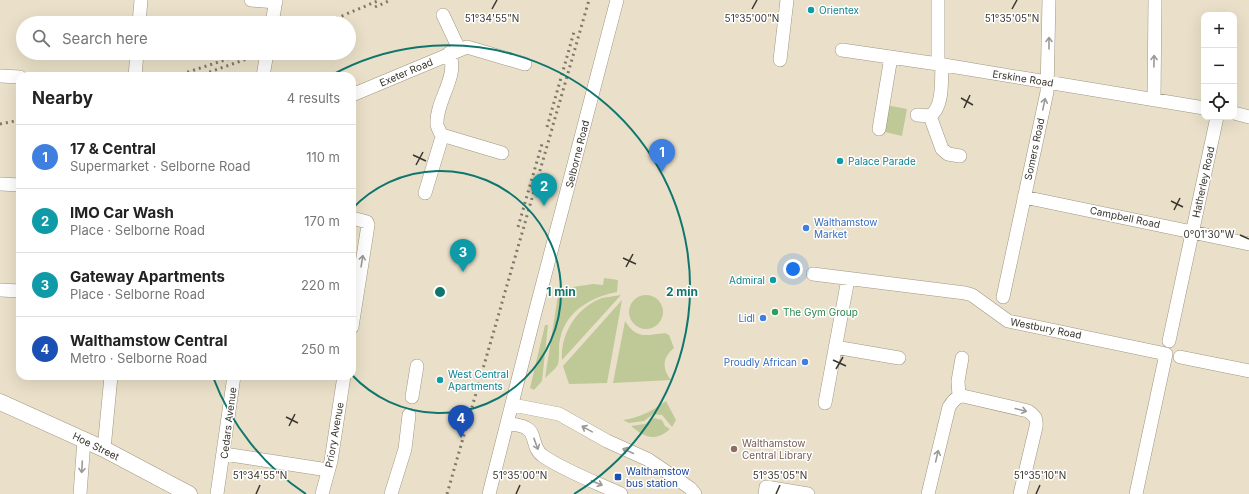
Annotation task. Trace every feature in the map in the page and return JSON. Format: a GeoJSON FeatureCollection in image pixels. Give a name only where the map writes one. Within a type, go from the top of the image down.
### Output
{"type":"FeatureCollection","features":[{"type":"Feature","properties":{"kind":"main road","name":"Hoe Street"},"geometry":{"type":"LineString","coordinates":[[0,402],[104,449],[186,493]]}},
{"type":"Feature","properties":{"kind":"street"},"geometry":{"type":"LineString","coordinates":[[140,16],[141,0]]}},
{"type":"Feature","properties":{"kind":"street"},"geometry":{"type":"LineString","coordinates":[[251,0],[276,1],[273,16]]}},
{"type":"Feature","properties":{"kind":"street","name":"Selborne Road"},"geometry":{"type":"LineString","coordinates":[[489,494],[617,0]]}},
{"type":"Feature","properties":{"kind":"street"},"geometry":{"type":"LineString","coordinates":[[780,60],[787,0]]}},
{"type":"Feature","properties":{"kind":"street"},"geometry":{"type":"LineString","coordinates":[[917,115],[930,116],[936,110],[939,102],[940,64],[938,0]]}},
{"type":"Feature","properties":{"kind":"street","name":"Somers Road"},"geometry":{"type":"LineString","coordinates":[[1003,297],[1048,82],[1049,0]]}},
{"type":"Feature","properties":{"kind":"street"},"geometry":{"type":"LineString","coordinates":[[1154,100],[1155,0]]}},
{"type":"Feature","properties":{"kind":"street"},"geometry":{"type":"LineString","coordinates":[[425,194],[442,136],[437,126],[438,116],[453,66],[454,51],[443,15]]}},
{"type":"Feature","properties":{"kind":"street","name":"Exeter Road"},"geometry":{"type":"LineString","coordinates":[[356,93],[454,51],[467,47],[525,64]]}},
{"type":"Feature","properties":{"kind":"street","name":"Erskine Road"},"geometry":{"type":"LineString","coordinates":[[842,50],[940,64],[1201,108]]}},
{"type":"Feature","properties":{"kind":"street"},"geometry":{"type":"LineString","coordinates":[[879,129],[891,57]]}},
{"type":"Feature","properties":{"kind":"street"},"geometry":{"type":"LineString","coordinates":[[135,72],[136,60]]}},
{"type":"Feature","properties":{"kind":"street"},"geometry":{"type":"LineString","coordinates":[[0,76],[16,78]]}},
{"type":"Feature","properties":{"kind":"street"},"geometry":{"type":"LineString","coordinates":[[1237,114],[1249,117]]}},
{"type":"Feature","properties":{"kind":"street"},"geometry":{"type":"LineString","coordinates":[[930,116],[942,149],[948,154],[960,156]]}},
{"type":"Feature","properties":{"kind":"street","name":"Hatherley Road"},"geometry":{"type":"LineString","coordinates":[[1136,494],[1216,120]]}},
{"type":"Feature","properties":{"kind":"street"},"geometry":{"type":"LineString","coordinates":[[442,136],[502,152]]}},
{"type":"Feature","properties":{"kind":"street"},"geometry":{"type":"LineString","coordinates":[[0,184],[16,185]]}},
{"type":"Feature","properties":{"kind":"street","name":"Campbell Road"},"geometry":{"type":"LineString","coordinates":[[1024,196],[1249,244]]}},
{"type":"Feature","properties":{"kind":"street"},"geometry":{"type":"LineString","coordinates":[[356,219],[367,222],[368,226],[356,302]]}},
{"type":"Feature","properties":{"kind":"street","name":"Westbury Road"},"geometry":{"type":"LineString","coordinates":[[813,274],[848,280],[965,292],[972,295],[1008,321],[1167,348]]}},
{"type":"Feature","properties":{"kind":"street"},"geometry":{"type":"LineString","coordinates":[[825,403],[848,280]]}},
{"type":"Feature","properties":{"kind":"street"},"geometry":{"type":"LineString","coordinates":[[0,290],[16,291]]}},
{"type":"Feature","properties":{"kind":"street"},"geometry":{"type":"LineString","coordinates":[[835,347],[899,358]]}},
{"type":"Feature","properties":{"kind":"street"},"geometry":{"type":"LineString","coordinates":[[1180,357],[1249,371]]}},
{"type":"Feature","properties":{"kind":"street"},"geometry":{"type":"LineString","coordinates":[[928,494],[949,407],[959,396],[958,381],[962,358]]}},
{"type":"Feature","properties":{"kind":"street"},"geometry":{"type":"LineString","coordinates":[[412,397],[417,366]]}},
{"type":"Feature","properties":{"kind":"street"},"geometry":{"type":"LineString","coordinates":[[104,449],[111,380]]}},
{"type":"Feature","properties":{"kind":"street","name":"Cedars Avenue"},"geometry":{"type":"LineString","coordinates":[[217,494],[224,454],[233,380]]}},
{"type":"Feature","properties":{"kind":"street","name":"Priory Avenue"},"geometry":{"type":"LineString","coordinates":[[322,494],[328,470],[343,380]]}},
{"type":"Feature","properties":{"kind":"street"},"geometry":{"type":"LineString","coordinates":[[959,396],[1028,411],[1034,415],[1036,427],[1020,494]]}},
{"type":"Feature","properties":{"kind":"street"},"geometry":{"type":"LineString","coordinates":[[513,405],[559,414],[607,441],[649,460],[690,488],[695,494]]}},
{"type":"Feature","properties":{"kind":"street"},"geometry":{"type":"LineString","coordinates":[[391,494],[405,449],[409,415]]}},
{"type":"Feature","properties":{"kind":"street"},"geometry":{"type":"LineString","coordinates":[[508,423],[530,430],[533,434],[535,448],[542,455],[578,475],[621,494]]}},
{"type":"Feature","properties":{"kind":"street"},"geometry":{"type":"LineString","coordinates":[[80,494],[84,440]]}},
{"type":"Feature","properties":{"kind":"street"},"geometry":{"type":"LineString","coordinates":[[224,454],[328,470]]}},
{"type":"Feature","properties":{"kind":"street"},"geometry":{"type":"LineString","coordinates":[[765,490],[808,494]]}},
{"type":"Feature","properties":{"kind":"green space"},"geometry":{"type":"Polygon","coordinates":[[[886,105],[907,109],[902,136],[881,131],[886,105]]]}},
{"type":"Feature","properties":{"kind":"green space"},"geometry":{"type":"Polygon","coordinates":[[[604,278],[618,280],[617,292],[607,294],[589,302],[574,313],[563,329],[559,345],[559,361],[557,366],[545,378],[559,289],[593,284],[603,285],[604,278]]]}},
{"type":"Feature","properties":{"kind":"green space"},"geometry":{"type":"Polygon","coordinates":[[[621,295],[562,360],[562,350],[567,331],[578,315],[593,302],[602,298],[621,295]]]}},
{"type":"Feature","properties":{"kind":"green space"},"geometry":{"type":"Polygon","coordinates":[[[643,295],[649,295],[658,300],[662,306],[662,318],[658,324],[649,329],[643,329],[634,324],[629,315],[629,309],[634,300],[643,295]]]}},
{"type":"Feature","properties":{"kind":"green space"},"geometry":{"type":"Polygon","coordinates":[[[622,300],[607,383],[569,384],[563,366],[622,300]]]}},
{"type":"Feature","properties":{"kind":"green space"},"geometry":{"type":"Polygon","coordinates":[[[625,321],[629,327],[638,334],[647,335],[665,333],[669,335],[674,348],[665,360],[665,368],[671,380],[613,383],[625,321]]]}},
{"type":"Feature","properties":{"kind":"green space"},"geometry":{"type":"Polygon","coordinates":[[[545,325],[548,325],[542,381],[534,390],[530,388],[545,325]]]}},
{"type":"Feature","properties":{"kind":"green space"},"geometry":{"type":"Polygon","coordinates":[[[666,401],[676,420],[672,427],[662,415],[653,414],[644,421],[629,423],[623,420],[645,414],[666,401]]]}},
{"type":"Feature","properties":{"kind":"green space"},"geometry":{"type":"Polygon","coordinates":[[[654,418],[662,420],[665,426],[670,429],[660,436],[650,437],[631,426],[645,424],[654,418]]]}},
{"type":"Feature","properties":{"kind":"railway"},"geometry":{"type":"LineString","coordinates":[[342,16],[380,0]]}},
{"type":"Feature","properties":{"kind":"railway"},"geometry":{"type":"LineString","coordinates":[[375,7],[391,0]]}},
{"type":"Feature","properties":{"kind":"railway"},"geometry":{"type":"LineString","coordinates":[[447,494],[589,0]]}},
{"type":"Feature","properties":{"kind":"railway"},"geometry":{"type":"LineString","coordinates":[[547,127],[574,32]]}},
{"type":"Feature","properties":{"kind":"railway"},"geometry":{"type":"LineString","coordinates":[[188,72],[225,60]]}},
{"type":"Feature","properties":{"kind":"railway"},"geometry":{"type":"LineString","coordinates":[[209,72],[244,60]]}},
{"type":"Feature","properties":{"kind":"railway"},"geometry":{"type":"LineString","coordinates":[[0,124],[16,121]]}},
{"type":"Feature","properties":{"kind":"railway"},"geometry":{"type":"LineString","coordinates":[[518,227],[542,144]]}},
{"type":"Feature","properties":{"kind":"place","name":"Orientex"},"geometry":{"type":"Point","coordinates":[811,10]}},
{"type":"Feature","properties":{"kind":"place","name":"Palace Parade"},"geometry":{"type":"Point","coordinates":[840,161]}},
{"type":"Feature","properties":{"kind":"place","name":"17 & Central"},"geometry":{"type":"Point","coordinates":[662,172]}},
{"type":"Feature","properties":{"kind":"place","name":"IMO Car Wash"},"geometry":{"type":"Point","coordinates":[544,206]}},
{"type":"Feature","properties":{"kind":"place","name":"Walthamstow Market"},"geometry":{"type":"Point","coordinates":[806,228]}},
{"type":"Feature","properties":{"kind":"place","name":"Gateway Apartments"},"geometry":{"type":"Point","coordinates":[463,272]}},
{"type":"Feature","properties":{"kind":"place","name":"Admiral"},"geometry":{"type":"Point","coordinates":[773,280]}},
{"type":"Feature","properties":{"kind":"place","name":"The Gym Group"},"geometry":{"type":"Point","coordinates":[775,312]}},
{"type":"Feature","properties":{"kind":"place","name":"Lidl"},"geometry":{"type":"Point","coordinates":[763,318]}},
{"type":"Feature","properties":{"kind":"place","name":"Proudly African"},"geometry":{"type":"Point","coordinates":[805,362]}},
{"type":"Feature","properties":{"kind":"place","name":"West Central Apartments"},"geometry":{"type":"Point","coordinates":[440,380]}},
{"type":"Feature","properties":{"kind":"place","name":"Walthamstow Central"},"geometry":{"type":"Point","coordinates":[461,438]}},
{"type":"Feature","properties":{"kind":"place","name":"Walthamstow Central Library"},"geometry":{"type":"Point","coordinates":[734,449]}},
{"type":"Feature","properties":{"kind":"place","name":"Walthamstow bus station"},"geometry":{"type":"Point","coordinates":[618,477]}}]}
